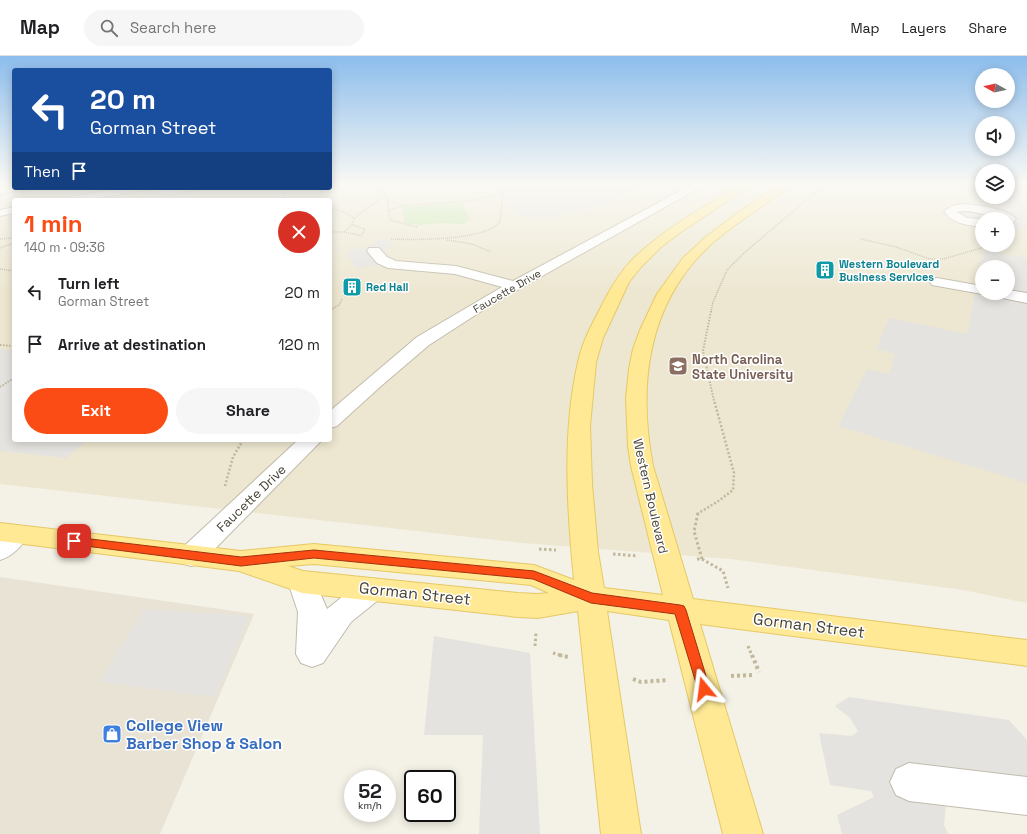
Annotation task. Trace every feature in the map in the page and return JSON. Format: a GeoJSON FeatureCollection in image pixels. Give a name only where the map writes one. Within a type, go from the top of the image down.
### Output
{"type":"FeatureCollection","features":[{"type":"Feature","properties":{"kind":"main road"},"geometry":{"type":"LineString","coordinates":[[620,834],[585,552],[579,426],[587,362],[594,338],[622,281],[647,252],[691,220]]}},
{"type":"Feature","properties":{"kind":"main road","name":"Western Boulevard"},"geometry":{"type":"LineString","coordinates":[[736,220],[718,233],[690,259],[669,288],[657,311],[641,351],[636,388],[636,435],[642,466],[680,610],[743,834]]}},
{"type":"Feature","properties":{"kind":"main road","name":"Gorman Street"},"geometry":{"type":"LineString","coordinates":[[5,539],[241,561],[314,554],[534,575],[591,598],[1027,653]]}},
{"type":"Feature","properties":{"kind":"main road","name":"Gorman Street"},"geometry":{"type":"LineString","coordinates":[[241,561],[302,582],[538,606],[591,598]]}},
{"type":"Feature","properties":{"kind":"street","name":"Faucette Drive"},"geometry":{"type":"LineString","coordinates":[[332,420],[374,382],[423,341],[514,286],[634,220]]}},
{"type":"Feature","properties":{"kind":"street"},"geometry":{"type":"LineString","coordinates":[[374,250],[382,260],[393,265],[456,270],[514,286]]}},
{"type":"Feature","properties":{"kind":"street"},"geometry":{"type":"LineString","coordinates":[[937,282],[975,289]]}},
{"type":"Feature","properties":{"kind":"street"},"geometry":{"type":"LineString","coordinates":[[1015,296],[1027,298]]}},
{"type":"Feature","properties":{"kind":"street","name":"Faucette Drive"},"geometry":{"type":"LineString","coordinates":[[191,556],[309,442]]}},
{"type":"Feature","properties":{"kind":"street"},"geometry":{"type":"LineString","coordinates":[[302,582],[313,612],[312,654],[340,614],[372,588]]}},
{"type":"Feature","properties":{"kind":"street"},"geometry":{"type":"LineString","coordinates":[[909,782],[1027,796]]}},
{"type":"Feature","properties":{"kind":"path"},"geometry":{"type":"LineString","coordinates":[[345,232],[352,225],[354,220]]}},
{"type":"Feature","properties":{"kind":"path"},"geometry":{"type":"LineString","coordinates":[[391,220],[417,227]]}},
{"type":"Feature","properties":{"kind":"path"},"geometry":{"type":"LineString","coordinates":[[389,239],[442,239],[462,236],[485,230],[497,224],[499,220]]}},
{"type":"Feature","properties":{"kind":"path"},"geometry":{"type":"LineString","coordinates":[[723,571],[702,559],[694,538],[693,525],[697,513],[717,502],[733,490],[734,473],[718,418],[703,351],[713,302],[728,270],[744,253],[783,220]]}},
{"type":"Feature","properties":{"kind":"path"},"geometry":{"type":"LineString","coordinates":[[352,225],[364,229],[361,236]]}},
{"type":"Feature","properties":{"kind":"path"},"geometry":{"type":"LineString","coordinates":[[332,232],[345,232],[368,237]]}},
{"type":"Feature","properties":{"kind":"path"},"geometry":{"type":"LineString","coordinates":[[0,239],[12,238]]}},
{"type":"Feature","properties":{"kind":"path"},"geometry":{"type":"LineString","coordinates":[[860,238],[896,247],[930,259],[975,249]]}},
{"type":"Feature","properties":{"kind":"path"},"geometry":{"type":"LineString","coordinates":[[442,239],[472,244],[491,252]]}},
{"type":"Feature","properties":{"kind":"path"},"geometry":{"type":"LineString","coordinates":[[0,248],[12,244]]}},
{"type":"Feature","properties":{"kind":"path"},"geometry":{"type":"LineString","coordinates":[[0,269],[12,271]]}},
{"type":"Feature","properties":{"kind":"path"},"geometry":{"type":"LineString","coordinates":[[332,309],[339,305],[342,299]]}},
{"type":"Feature","properties":{"kind":"path"},"geometry":{"type":"LineString","coordinates":[[0,345],[12,346]]}},
{"type":"Feature","properties":{"kind":"path"},"geometry":{"type":"LineString","coordinates":[[0,387],[12,379]]}},
{"type":"Feature","properties":{"kind":"path"},"geometry":{"type":"LineString","coordinates":[[224,489],[233,457],[241,442]]}},
{"type":"Feature","properties":{"kind":"path"},"geometry":{"type":"LineString","coordinates":[[553,653],[641,682],[700,677],[754,675]]}},
{"type":"Feature","properties":{"kind":"shaded area","name":"North Carolina State University"},"geometry":{"type":"Polygon","coordinates":[[[0,220],[12,220],[12,442],[332,442],[332,220],[975,220],[975,252],[1015,252],[1015,220],[1027,220],[1027,603],[963,590],[730,559],[523,543],[0,484],[0,220]]]}},
{"type":"Feature","properties":{"kind":"shaded area"},"geometry":{"type":"Polygon","coordinates":[[[1015,220],[1027,220],[1027,228],[1015,229],[1015,220]]]}},
{"type":"Feature","properties":{"kind":"shaded area"},"geometry":{"type":"Polygon","coordinates":[[[378,240],[394,241],[385,251],[385,256],[391,259],[379,265],[356,268],[346,252],[367,247],[378,240]]]}},
{"type":"Feature","properties":{"kind":"shaded area"},"geometry":{"type":"Polygon","coordinates":[[[985,252],[1027,258],[1027,483],[838,426],[867,369],[889,374],[895,354],[876,349],[889,318],[967,334],[975,291],[975,300],[1015,300],[1015,260],[981,260],[982,254],[985,252]]]}},
{"type":"Feature","properties":{"kind":"shaded area"},"geometry":{"type":"Polygon","coordinates":[[[0,349],[12,350],[12,442],[86,442],[66,458],[0,451],[0,349]]]}},
{"type":"Feature","properties":{"kind":"shaded area"},"geometry":{"type":"Polygon","coordinates":[[[0,577],[254,614],[160,834],[0,834],[0,577]]]}},
{"type":"Feature","properties":{"kind":"shaded area"},"geometry":{"type":"Polygon","coordinates":[[[144,609],[249,616],[215,697],[100,682],[144,609]]]}},
{"type":"Feature","properties":{"kind":"shaded area"},"geometry":{"type":"Polygon","coordinates":[[[434,636],[530,653],[540,834],[479,834],[483,735],[424,735],[434,636]]]}},
{"type":"Feature","properties":{"kind":"shaded area"},"geometry":{"type":"Polygon","coordinates":[[[849,697],[1009,720],[1027,740],[1027,812],[946,803],[944,825],[948,834],[842,834],[837,815],[874,797],[871,791],[830,785],[819,733],[852,736],[858,731],[850,718],[835,706],[849,697]]]}},
{"type":"Feature","properties":{"kind":"green space"},"geometry":{"type":"Polygon","coordinates":[[[404,220],[469,220],[461,224],[442,223],[419,225],[405,223],[404,220]]]}},
{"type":"Feature","properties":{"kind":"place","name":"Western Boulevard Business Services"},"geometry":{"type":"Point","coordinates":[825,270]}},
{"type":"Feature","properties":{"kind":"place","name":"Red Hall"},"geometry":{"type":"Point","coordinates":[352,287]}},
{"type":"Feature","properties":{"kind":"place","name":"North Carolina State University"},"geometry":{"type":"Point","coordinates":[678,366]}},
{"type":"Feature","properties":{"kind":"place","name":"College View Barber Shop & Salon"},"geometry":{"type":"Point","coordinates":[112,734]}},
{"type":"Feature","properties":{"kind":"route"},"geometry":{"type":"LineString","coordinates":[[74,541],[241,561],[314,554],[534,575],[591,598],[680,610],[704,689]]}}]}
